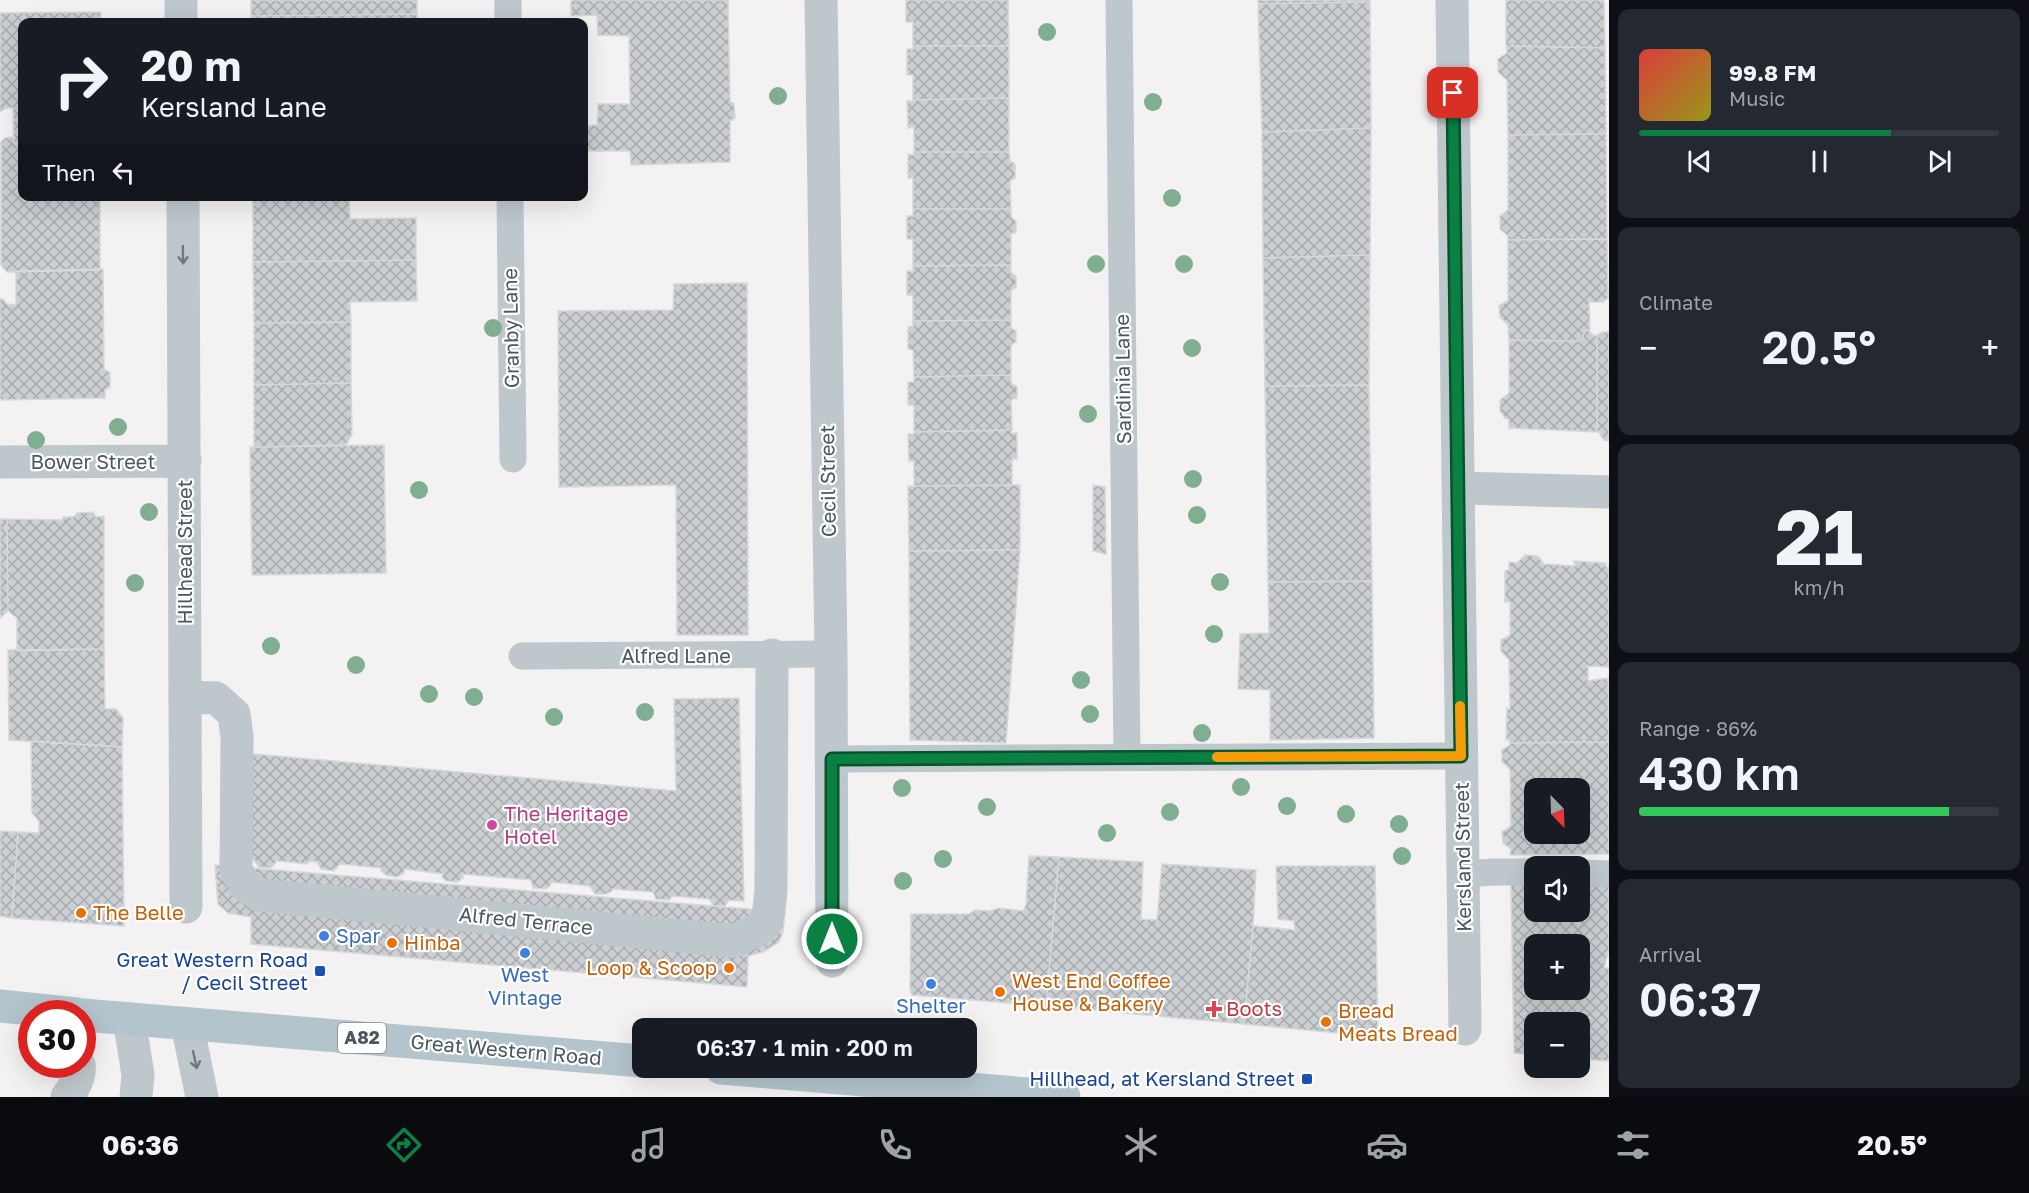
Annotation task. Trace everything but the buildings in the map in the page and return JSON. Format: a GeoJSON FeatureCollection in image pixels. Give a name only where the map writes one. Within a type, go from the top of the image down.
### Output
{"type":"FeatureCollection","features":[{"type":"Feature","properties":{"kind":"main road"},"geometry":{"type":"LineString","coordinates":[[0,1006],[18,1008]]}},
{"type":"Feature","properties":{"kind":"main road","name":"Great Western Road"},"geometry":{"type":"LineString","coordinates":[[96,1016],[632,1060]]}},
{"type":"Feature","properties":{"kind":"main road"},"geometry":{"type":"LineString","coordinates":[[839,1078],[1064,1097]]}},
{"type":"Feature","properties":{"kind":"street"},"geometry":{"type":"LineString","coordinates":[[181,0],[181,18]]}},
{"type":"Feature","properties":{"kind":"street","name":"Cecil Street"},"geometry":{"type":"LineString","coordinates":[[821,0],[831,654],[832,961]]}},
{"type":"Feature","properties":{"kind":"street","name":"Kersland Street"},"geometry":{"type":"LineString","coordinates":[[1452,0],[1465,1029]]}},
{"type":"Feature","properties":{"kind":"street","name":"Hillhead Street"},"geometry":{"type":"LineString","coordinates":[[183,201],[186,907]]}},
{"type":"Feature","properties":{"kind":"street","name":"Bower Street"},"geometry":{"type":"LineString","coordinates":[[0,462],[185,461]]}},
{"type":"Feature","properties":{"kind":"street"},"geometry":{"type":"LineString","coordinates":[[1458,488],[1609,492]]}},
{"type":"Feature","properties":{"kind":"street","name":"Alfred Terrace"},"geometry":{"type":"LineString","coordinates":[[185,697],[216,698],[234,714],[237,737],[236,870],[245,885],[260,895],[733,941],[755,932],[768,918],[771,890],[772,655]]}},
{"type":"Feature","properties":{"kind":"street"},"geometry":{"type":"LineString","coordinates":[[129,1019],[138,1075],[136,1097]]}},
{"type":"Feature","properties":{"kind":"street"},"geometry":{"type":"LineString","coordinates":[[186,1024],[202,1097]]}},
{"type":"Feature","properties":{"kind":"street"},"geometry":{"type":"LineString","coordinates":[[67,1097],[78,1078]]}},
{"type":"Feature","properties":{"kind":"lane"},"geometry":{"type":"LineString","coordinates":[[508,0],[508,18]]}},
{"type":"Feature","properties":{"kind":"lane","name":"Sardinia Lane"},"geometry":{"type":"LineString","coordinates":[[1119,0],[1127,757]]}},
{"type":"Feature","properties":{"kind":"lane","name":"Granby Lane"},"geometry":{"type":"LineString","coordinates":[[510,201],[513,459]]}},
{"type":"Feature","properties":{"kind":"lane","name":"Alfred Lane"},"geometry":{"type":"LineString","coordinates":[[522,656],[831,654]]}},
{"type":"Feature","properties":{"kind":"lane"},"geometry":{"type":"LineString","coordinates":[[832,759],[1461,756]]}},
{"type":"Feature","properties":{"kind":"lane"},"geometry":{"type":"LineString","coordinates":[[1464,874],[1524,872]]}},
{"type":"Feature","properties":{"kind":"lane"},"geometry":{"type":"LineString","coordinates":[[1590,873],[1609,873]]}},
{"type":"Feature","properties":{"kind":"slow traffic"},"geometry":{"type":"LineString","coordinates":[[1217,757],[1461,756],[1460,706]]}},
{"type":"Feature","properties":{"kind":"place","name":"The Heritage Hotel"},"geometry":{"type":"Point","coordinates":[492,825]}},
{"type":"Feature","properties":{"kind":"place","name":"The Belle"},"geometry":{"type":"Point","coordinates":[81,913]}},
{"type":"Feature","properties":{"kind":"place","name":"Spar"},"geometry":{"type":"Point","coordinates":[324,936]}},
{"type":"Feature","properties":{"kind":"place","name":"Hinba"},"geometry":{"type":"Point","coordinates":[392,943]}},
{"type":"Feature","properties":{"kind":"place","name":"West Vintage"},"geometry":{"type":"Point","coordinates":[525,953]}},
{"type":"Feature","properties":{"kind":"place","name":"Loop & Scoop"},"geometry":{"type":"Point","coordinates":[729,968]}},
{"type":"Feature","properties":{"kind":"place","name":"Great Western Road / Cecil Street"},"geometry":{"type":"Point","coordinates":[320,971]}},
{"type":"Feature","properties":{"kind":"place","name":"Shelter"},"geometry":{"type":"Point","coordinates":[931,984]}},
{"type":"Feature","properties":{"kind":"place","name":"West End Coffee House & Bakery"},"geometry":{"type":"Point","coordinates":[1000,992]}},
{"type":"Feature","properties":{"kind":"place","name":"Boots"},"geometry":{"type":"Point","coordinates":[1214,1009]}},
{"type":"Feature","properties":{"kind":"place","name":"Bread Meats Bread"},"geometry":{"type":"Point","coordinates":[1326,1022]}},
{"type":"Feature","properties":{"kind":"place","name":"Hillhead, at Kersland Street"},"geometry":{"type":"Point","coordinates":[1307,1079]}},
{"type":"Feature","properties":{"kind":"route"},"geometry":{"type":"LineString","coordinates":[[832,939],[832,759],[1461,756],[1453,93]]}}]}
